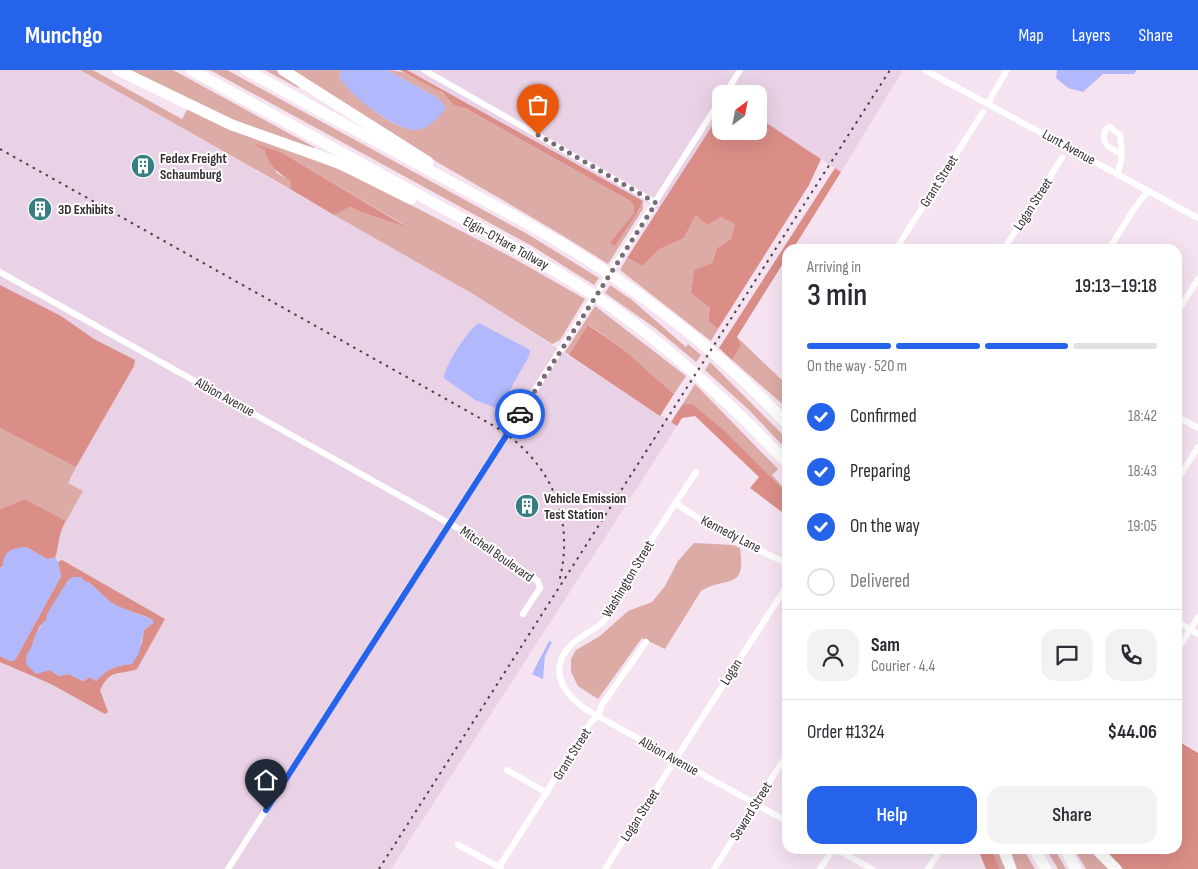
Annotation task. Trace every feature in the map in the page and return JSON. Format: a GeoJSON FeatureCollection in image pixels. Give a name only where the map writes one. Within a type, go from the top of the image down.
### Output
{"type":"FeatureCollection","features":[{"type":"Feature","properties":{"kind":"highway"},"geometry":{"type":"LineString","coordinates":[[118,70],[239,127],[339,163],[444,216],[499,239]]}},
{"type":"Feature","properties":{"kind":"highway","name":"Elgin-O'Hare Tollway"},"geometry":{"type":"LineString","coordinates":[[191,70],[499,239],[578,285],[612,308],[710,386],[782,458]]}},
{"type":"Feature","properties":{"kind":"highway","name":"Elgin-O'Hare Tollway"},"geometry":{"type":"LineString","coordinates":[[246,70],[490,204],[592,263],[695,338],[782,419]]}},
{"type":"Feature","properties":{"kind":"highway"},"geometry":{"type":"LineString","coordinates":[[283,70],[429,162],[490,204]]}},
{"type":"Feature","properties":{"kind":"highway"},"geometry":{"type":"LineString","coordinates":[[1006,854],[1012,869]]}},
{"type":"Feature","properties":{"kind":"highway"},"geometry":{"type":"LineString","coordinates":[[1037,854],[1046,869]]}},
{"type":"Feature","properties":{"kind":"highway"},"geometry":{"type":"LineString","coordinates":[[1068,854],[1076,869]]}},
{"type":"Feature","properties":{"kind":"highway"},"geometry":{"type":"LineString","coordinates":[[1101,854],[1116,869]]}},
{"type":"Feature","properties":{"kind":"street"},"geometry":{"type":"LineString","coordinates":[[424,70],[656,203]]}},
{"type":"Feature","properties":{"kind":"street"},"geometry":{"type":"LineString","coordinates":[[731,85],[740,70]]}},
{"type":"Feature","properties":{"kind":"street","name":"Lunt Avenue"},"geometry":{"type":"LineString","coordinates":[[925,70],[940,73],[988,103],[1198,218]]}},
{"type":"Feature","properties":{"kind":"street"},"geometry":{"type":"LineString","coordinates":[[988,103],[1007,70]]}},
{"type":"Feature","properties":{"kind":"street","name":"Grant Street"},"geometry":{"type":"LineString","coordinates":[[899,244],[983,112]]}},
{"type":"Feature","properties":{"kind":"street","name":"Mitchell Boulevard"},"geometry":{"type":"LineString","coordinates":[[228,869],[712,113]]}},
{"type":"Feature","properties":{"kind":"street"},"geometry":{"type":"LineString","coordinates":[[1117,174],[1123,160],[1122,154]]}},
{"type":"Feature","properties":{"kind":"street","name":"Logan Street"},"geometry":{"type":"LineString","coordinates":[[1007,244],[1062,158]]}},
{"type":"Feature","properties":{"kind":"street"},"geometry":{"type":"LineString","coordinates":[[1111,244],[1148,191]]}},
{"type":"Feature","properties":{"kind":"street","name":"Albion Avenue"},"geometry":{"type":"LineString","coordinates":[[0,272],[450,522]]}},
{"type":"Feature","properties":{"kind":"street"},"geometry":{"type":"LineString","coordinates":[[1182,305],[1198,279]]}},
{"type":"Feature","properties":{"kind":"street"},"geometry":{"type":"LineString","coordinates":[[1182,419],[1198,428]]}},
{"type":"Feature","properties":{"kind":"street"},"geometry":{"type":"LineString","coordinates":[[1182,472],[1198,446]]}},
{"type":"Feature","properties":{"kind":"street","name":"Washington Street"},"geometry":{"type":"LineString","coordinates":[[560,680],[561,662],[566,651],[607,617],[616,603],[623,583],[696,472]]}},
{"type":"Feature","properties":{"kind":"street","name":"Kennedy Lane"},"geometry":{"type":"LineString","coordinates":[[675,503],[715,529],[782,561]]}},
{"type":"Feature","properties":{"kind":"street","name":"Mitchell Boulevard"},"geometry":{"type":"LineString","coordinates":[[450,522],[494,549],[538,581],[540,588],[523,614]]}},
{"type":"Feature","properties":{"kind":"street","name":"Logan"},"geometry":{"type":"LineString","coordinates":[[675,760],[782,593]]}},
{"type":"Feature","properties":{"kind":"street"},"geometry":{"type":"LineString","coordinates":[[1182,642],[1198,616]]}},
{"type":"Feature","properties":{"kind":"street"},"geometry":{"type":"LineString","coordinates":[[1182,624],[1198,634]]}},
{"type":"Feature","properties":{"kind":"street","name":"Grant Street"},"geometry":{"type":"LineString","coordinates":[[500,868],[592,722],[598,716],[602,705],[646,642]]}},
{"type":"Feature","properties":{"kind":"street","name":"Albion Avenue"},"geometry":{"type":"LineString","coordinates":[[560,680],[571,699],[598,716],[782,819]]}},
{"type":"Feature","properties":{"kind":"street","name":"Logan Street"},"geometry":{"type":"LineString","coordinates":[[606,869],[675,760]]}},
{"type":"Feature","properties":{"kind":"street","name":"Seward Street"},"geometry":{"type":"LineString","coordinates":[[714,869],[782,761]]}},
{"type":"Feature","properties":{"kind":"street"},"geometry":{"type":"LineString","coordinates":[[507,770],[547,794]]}},
{"type":"Feature","properties":{"kind":"street"},"geometry":{"type":"LineString","coordinates":[[458,845],[500,868]]}},
{"type":"Feature","properties":{"kind":"street"},"geometry":{"type":"LineString","coordinates":[[820,869],[830,854]]}},
{"type":"Feature","properties":{"kind":"street"},"geometry":{"type":"LineString","coordinates":[[844,854],[872,869]]}},
{"type":"Feature","properties":{"kind":"street"},"geometry":{"type":"LineString","coordinates":[[928,869],[938,854]]}},
{"type":"Feature","properties":{"kind":"shaded area"},"geometry":{"type":"Polygon","coordinates":[[[0,70],[80,70],[473,294],[677,426],[391,869],[0,869],[0,70]]]}},
{"type":"Feature","properties":{"kind":"shaded area"},"geometry":{"type":"Polygon","coordinates":[[[80,70],[93,70],[182,119],[188,108],[357,177],[515,259],[585,299],[560,340],[552,344],[473,294],[334,215],[350,207],[369,215],[404,225],[281,152],[255,144],[265,151],[277,173],[291,181],[290,189],[80,70]]]}},
{"type":"Feature","properties":{"kind":"shaded area"},"geometry":{"type":"Polygon","coordinates":[[[130,70],[173,70],[314,147],[314,149],[230,119],[130,70]]]}},
{"type":"Feature","properties":{"kind":"shaded area"},"geometry":{"type":"Polygon","coordinates":[[[210,70],[227,70],[529,235],[599,278],[594,285],[532,246],[210,70]]]}},
{"type":"Feature","properties":{"kind":"shaded area"},"geometry":{"type":"Polygon","coordinates":[[[265,70],[276,70],[299,87],[298,88],[265,70]]]}},
{"type":"Feature","properties":{"kind":"shaded area"},"geometry":{"type":"Polygon","coordinates":[[[291,70],[342,70],[339,76],[374,111],[395,124],[417,130],[438,98],[387,70],[409,74],[423,81],[458,105],[630,201],[634,206],[634,213],[611,243],[615,246],[643,201],[643,209],[608,264],[529,215],[408,145],[291,70]]]}},
{"type":"Feature","properties":{"kind":"shaded area"},"geometry":{"type":"Polygon","coordinates":[[[400,70],[407,70],[643,201],[615,246],[610,243],[634,213],[634,206],[630,201],[465,108],[454,105],[443,93],[400,70]]]}},
{"type":"Feature","properties":{"kind":"shaded area"},"geometry":{"type":"Polygon","coordinates":[[[407,70],[903,70],[841,172],[768,124],[768,85],[712,85],[712,126],[659,210],[407,70]]]}},
{"type":"Feature","properties":{"kind":"shaded area"},"geometry":{"type":"Polygon","coordinates":[[[768,124],[821,159],[809,185],[718,329],[708,321],[710,308],[691,293],[694,270],[712,263],[717,248],[731,239],[735,224],[720,217],[707,225],[696,215],[684,238],[660,249],[643,266],[627,258],[712,126],[712,140],[768,140],[768,124]]]}},
{"type":"Feature","properties":{"kind":"shaded area"},"geometry":{"type":"Polygon","coordinates":[[[253,143],[281,152],[408,228],[350,207],[334,215],[290,189],[291,181],[275,169],[266,156],[265,151],[253,143]]]}},
{"type":"Feature","properties":{"kind":"shaded area"},"geometry":{"type":"Polygon","coordinates":[[[835,168],[841,172],[796,244],[786,244],[835,168]]]}},
{"type":"Feature","properties":{"kind":"shaded area"},"geometry":{"type":"Polygon","coordinates":[[[696,215],[720,217],[735,224],[731,239],[717,248],[712,263],[694,271],[691,293],[710,308],[708,321],[718,329],[711,341],[620,270],[627,258],[643,266],[660,249],[684,238],[696,215]]]}},
{"type":"Feature","properties":{"kind":"shaded area"},"geometry":{"type":"Polygon","coordinates":[[[782,250],[782,265],[737,337],[741,345],[732,360],[719,348],[782,250]]]}},
{"type":"Feature","properties":{"kind":"shaded area"},"geometry":{"type":"Polygon","coordinates":[[[0,285],[61,316],[94,339],[135,360],[134,366],[76,467],[0,428],[0,285]]]}},
{"type":"Feature","properties":{"kind":"shaded area"},"geometry":{"type":"Polygon","coordinates":[[[610,285],[632,300],[686,347],[688,344],[701,355],[696,362],[655,328],[605,293],[610,285]]]}},
{"type":"Feature","properties":{"kind":"shaded area"},"geometry":{"type":"Polygon","coordinates":[[[595,306],[686,376],[674,394],[623,349],[589,325],[569,355],[565,352],[595,306]]]}},
{"type":"Feature","properties":{"kind":"shaded area"},"geometry":{"type":"Polygon","coordinates":[[[588,325],[623,349],[674,394],[660,416],[569,355],[588,325]]]}},
{"type":"Feature","properties":{"kind":"shaded area"},"geometry":{"type":"Polygon","coordinates":[[[737,337],[782,380],[782,404],[732,360],[737,337]]]}},
{"type":"Feature","properties":{"kind":"shaded area"},"geometry":{"type":"Polygon","coordinates":[[[710,362],[782,434],[782,445],[749,410],[705,370],[710,362]]]}},
{"type":"Feature","properties":{"kind":"shaded area"},"geometry":{"type":"Polygon","coordinates":[[[695,384],[778,469],[772,475],[782,486],[782,491],[726,432],[682,405],[695,384]]]}},
{"type":"Feature","properties":{"kind":"shaded area"},"geometry":{"type":"Polygon","coordinates":[[[692,404],[726,432],[782,489],[782,512],[750,488],[759,477],[695,416],[682,418],[677,426],[671,422],[682,405],[692,404]]]}},
{"type":"Feature","properties":{"kind":"shaded area"},"geometry":{"type":"Polygon","coordinates":[[[0,428],[76,467],[68,483],[83,491],[66,521],[25,499],[0,509],[0,428]]]}},
{"type":"Feature","properties":{"kind":"shaded area"},"geometry":{"type":"Polygon","coordinates":[[[25,499],[66,521],[61,531],[57,553],[55,558],[47,559],[26,547],[0,568],[0,509],[25,499]]]}},
{"type":"Feature","properties":{"kind":"shaded area"},"geometry":{"type":"Polygon","coordinates":[[[694,543],[733,545],[740,548],[741,562],[737,577],[701,591],[665,649],[642,638],[598,699],[578,686],[571,672],[571,659],[576,650],[600,636],[628,611],[652,602],[665,586],[678,561],[694,543]]]}},
{"type":"Feature","properties":{"kind":"shaded area"},"geometry":{"type":"Polygon","coordinates":[[[62,560],[165,619],[137,669],[115,674],[104,683],[100,690],[108,712],[105,714],[51,684],[0,662],[0,656],[10,661],[15,660],[61,576],[58,562],[62,560]],[[88,582],[39,627],[31,649],[50,670],[59,676],[69,674],[83,681],[90,677],[96,681],[112,668],[132,664],[142,643],[144,630],[153,623],[153,620],[112,603],[88,582]]]}},
{"type":"Feature","properties":{"kind":"shaded area"},"geometry":{"type":"Polygon","coordinates":[[[1182,743],[1198,753],[1198,869],[1123,869],[1109,854],[1182,854],[1182,743]]]}},
{"type":"Feature","properties":{"kind":"shaded area"},"geometry":{"type":"Polygon","coordinates":[[[980,854],[993,854],[1000,869],[986,869],[980,854]]]}},
{"type":"Feature","properties":{"kind":"shaded area"},"geometry":{"type":"Polygon","coordinates":[[[993,854],[999,854],[1003,865],[1006,864],[1008,869],[1000,869],[993,854]]]}},
{"type":"Feature","properties":{"kind":"shaded area"},"geometry":{"type":"Polygon","coordinates":[[[1011,854],[1026,854],[1035,869],[1017,869],[1011,854]]]}},
{"type":"Feature","properties":{"kind":"shaded area"},"geometry":{"type":"Polygon","coordinates":[[[1049,854],[1057,854],[1066,869],[1058,869],[1049,854]]]}},
{"type":"Feature","properties":{"kind":"shaded area"},"geometry":{"type":"Polygon","coordinates":[[[1077,854],[1095,854],[1109,869],[1086,869],[1077,854]]]}},
{"type":"Feature","properties":{"kind":"water"},"geometry":{"type":"Polygon","coordinates":[[[342,70],[387,70],[438,98],[446,107],[429,125],[416,130],[407,129],[373,110],[352,92],[339,76],[342,70]]]}},
{"type":"Feature","properties":{"kind":"water"},"geometry":{"type":"Polygon","coordinates":[[[1057,70],[1137,70],[1134,74],[1103,74],[1083,92],[1068,88],[1056,78],[1057,70]]]}},
{"type":"Feature","properties":{"kind":"water"},"geometry":{"type":"Polygon","coordinates":[[[479,323],[530,350],[529,356],[502,404],[496,408],[475,400],[444,378],[448,365],[458,348],[469,332],[479,323]]]}},
{"type":"Feature","properties":{"kind":"water"},"geometry":{"type":"Polygon","coordinates":[[[26,547],[47,559],[55,558],[58,562],[61,576],[15,660],[10,661],[0,656],[0,568],[3,567],[4,557],[9,551],[26,547]]]}},
{"type":"Feature","properties":{"kind":"water"},"geometry":{"type":"Polygon","coordinates":[[[73,577],[81,577],[113,604],[153,620],[153,623],[144,630],[139,653],[132,664],[112,668],[96,681],[90,677],[83,681],[69,674],[59,676],[50,670],[36,674],[26,664],[27,654],[34,638],[44,621],[46,621],[47,614],[68,580],[73,577]]]}},
{"type":"Feature","properties":{"kind":"water"},"geometry":{"type":"Polygon","coordinates":[[[549,641],[552,642],[545,656],[543,679],[532,674],[549,641]]]}},
{"type":"Feature","properties":{"kind":"railway"},"geometry":{"type":"LineString","coordinates":[[379,869],[890,70]]}},
{"type":"Feature","properties":{"kind":"railway"},"geometry":{"type":"LineString","coordinates":[[0,149],[494,426],[514,440],[544,473],[561,513],[564,535],[559,582]]}},
{"type":"Feature","properties":{"kind":"way so far"},"geometry":{"type":"LineString","coordinates":[[520,414],[656,203],[538,135]]}},
{"type":"Feature","properties":{"kind":"place","name":"Fedex Freight Schaumburg"},"geometry":{"type":"Point","coordinates":[143,166]}},
{"type":"Feature","properties":{"kind":"place","name":"3D Exhibits"},"geometry":{"type":"Point","coordinates":[40,209]}},
{"type":"Feature","properties":{"kind":"place","name":"Vehicle Emission Test Station"},"geometry":{"type":"Point","coordinates":[527,506]}},
{"type":"Feature","properties":{"kind":"route"},"geometry":{"type":"LineString","coordinates":[[266,810],[343,687],[520,414]]}}]}
